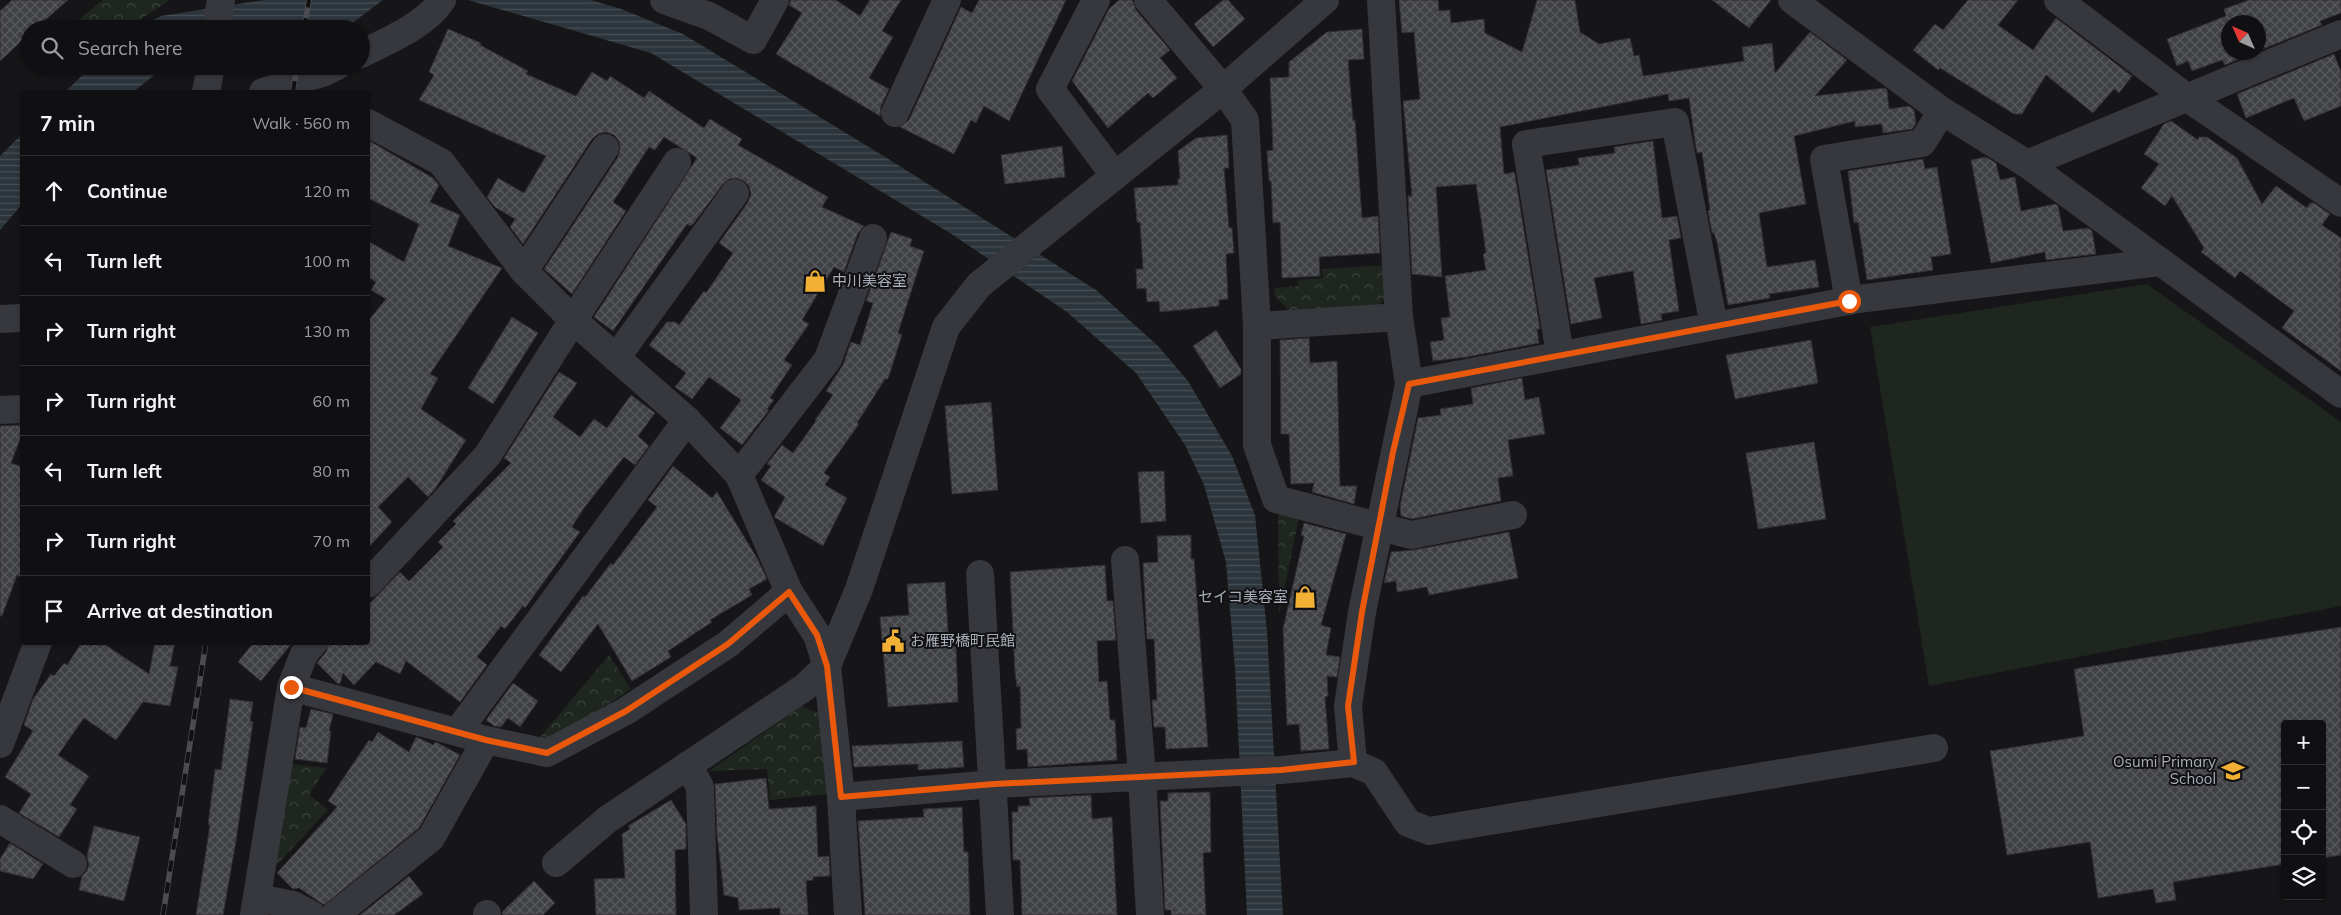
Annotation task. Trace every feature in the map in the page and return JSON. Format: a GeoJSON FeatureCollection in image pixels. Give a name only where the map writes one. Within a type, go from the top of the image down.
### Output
{"type":"FeatureCollection","features":[{"type":"Feature","properties":{"kind":"street"},"geometry":{"type":"LineString","coordinates":[[218,20],[221,0]]}},
{"type":"Feature","properties":{"kind":"street"},"geometry":{"type":"LineString","coordinates":[[664,0],[708,16],[753,40],[775,0]]}},
{"type":"Feature","properties":{"kind":"street"},"geometry":{"type":"LineString","coordinates":[[895,113],[946,0]]}},
{"type":"Feature","properties":{"kind":"street"},"geometry":{"type":"LineString","coordinates":[[1096,0],[1050,89],[1115,176]]}},
{"type":"Feature","properties":{"kind":"street"},"geometry":{"type":"LineString","coordinates":[[556,863],[608,819],[805,687],[827,666],[859,589],[946,327],[979,285],[1224,88],[1325,0]]}},
{"type":"Feature","properties":{"kind":"street"},"geometry":{"type":"LineString","coordinates":[[1354,762],[1348,706],[1362,612],[1409,384],[1399,316],[1381,0]]}},
{"type":"Feature","properties":{"kind":"street"},"geometry":{"type":"LineString","coordinates":[[1792,0],[1942,111],[2027,164],[2341,394]]}},
{"type":"Feature","properties":{"kind":"street"},"geometry":{"type":"LineString","coordinates":[[2058,0],[2186,97],[2341,204]]}},
{"type":"Feature","properties":{"kind":"street"},"geometry":{"type":"LineString","coordinates":[[1150,1],[1224,88],[1245,120],[1257,326],[1257,445],[1276,499],[1378,528],[1411,535],[1513,516]]}},
{"type":"Feature","properties":{"kind":"street"},"geometry":{"type":"LineString","coordinates":[[370,50],[403,33],[439,4]]}},
{"type":"Feature","properties":{"kind":"street"},"geometry":{"type":"LineString","coordinates":[[2027,164],[2341,34]]}},
{"type":"Feature","properties":{"kind":"street"},"geometry":{"type":"LineString","coordinates":[[272,90],[333,77]]}},
{"type":"Feature","properties":{"kind":"street"},"geometry":{"type":"LineString","coordinates":[[1849,301],[1824,159],[1922,143],[1942,111]]}},
{"type":"Feature","properties":{"kind":"street"},"geometry":{"type":"LineString","coordinates":[[1560,355],[1526,144],[1675,122],[1714,326]]}},
{"type":"Feature","properties":{"kind":"street"},"geometry":{"type":"LineString","coordinates":[[370,124],[441,162],[524,271],[573,320],[687,420],[739,475],[789,592],[817,635],[827,666],[841,797],[848,915]]}},
{"type":"Feature","properties":{"kind":"street"},"geometry":{"type":"LineString","coordinates":[[524,271],[605,148]]}},
{"type":"Feature","properties":{"kind":"street"},"geometry":{"type":"LineString","coordinates":[[370,582],[487,456],[573,320],[677,162]]}},
{"type":"Feature","properties":{"kind":"street"},"geometry":{"type":"LineString","coordinates":[[616,358],[735,193]]}},
{"type":"Feature","properties":{"kind":"street"},"geometry":{"type":"LineString","coordinates":[[739,475],[828,359],[874,238]]}},
{"type":"Feature","properties":{"kind":"street"},"geometry":{"type":"LineString","coordinates":[[1409,384],[1849,301],[2160,262]]}},
{"type":"Feature","properties":{"kind":"street"},"geometry":{"type":"LineString","coordinates":[[1257,326],[1399,316]]}},
{"type":"Feature","properties":{"kind":"street"},"geometry":{"type":"LineString","coordinates":[[0,320],[20,318]]}},
{"type":"Feature","properties":{"kind":"street"},"geometry":{"type":"LineString","coordinates":[[0,410],[20,409]]}},
{"type":"Feature","properties":{"kind":"street"},"geometry":{"type":"LineString","coordinates":[[458,731],[687,420]]}},
{"type":"Feature","properties":{"kind":"street"},"geometry":{"type":"LineString","coordinates":[[1125,560],[1142,777],[1150,915]]}},
{"type":"Feature","properties":{"kind":"street"},"geometry":{"type":"LineString","coordinates":[[980,574],[994,784],[1000,915]]}},
{"type":"Feature","properties":{"kind":"street"},"geometry":{"type":"LineString","coordinates":[[291,687],[486,740],[547,753],[626,711],[720,649],[789,592]]}},
{"type":"Feature","properties":{"kind":"street"},"geometry":{"type":"LineString","coordinates":[[0,744],[37,645]]}},
{"type":"Feature","properties":{"kind":"street"},"geometry":{"type":"LineString","coordinates":[[312,645],[304,654],[291,687],[256,907],[293,905],[312,915]]}},
{"type":"Feature","properties":{"kind":"street"},"geometry":{"type":"LineString","coordinates":[[335,915],[431,838],[486,740]]}},
{"type":"Feature","properties":{"kind":"street"},"geometry":{"type":"LineString","coordinates":[[841,797],[994,784],[1281,770],[1354,762],[1374,772],[1408,823],[1429,831],[1934,748]]}},
{"type":"Feature","properties":{"kind":"street"},"geometry":{"type":"LineString","coordinates":[[688,764],[700,787],[704,915]]}},
{"type":"Feature","properties":{"kind":"street"},"geometry":{"type":"LineString","coordinates":[[0,818],[74,864]]}},
{"type":"Feature","properties":{"kind":"green space"},"geometry":{"type":"Polygon","coordinates":[[[103,0],[170,0],[140,20],[78,20],[103,0]]]}},
{"type":"Feature","properties":{"kind":"green space"},"geometry":{"type":"Polygon","coordinates":[[[1389,265],[1391,293],[1379,305],[1289,310],[1275,296],[1274,288],[1298,286],[1298,280],[1323,278],[1322,269],[1389,265]]]}},
{"type":"Feature","properties":{"kind":"green space"},"geometry":{"type":"Polygon","coordinates":[[[2147,284],[2341,422],[2341,606],[1929,686],[1870,327],[2147,284]]]}},
{"type":"Feature","properties":{"kind":"green space"},"geometry":{"type":"Polygon","coordinates":[[[1278,507],[1300,513],[1279,614],[1278,507]]]}},
{"type":"Feature","properties":{"kind":"green space"},"geometry":{"type":"Polygon","coordinates":[[[609,655],[631,689],[553,741],[537,741],[609,655]]]}},
{"type":"Feature","properties":{"kind":"green space"},"geometry":{"type":"Polygon","coordinates":[[[802,706],[823,715],[829,794],[770,800],[767,769],[709,771],[802,706]]]}},
{"type":"Feature","properties":{"kind":"green space"},"geometry":{"type":"Polygon","coordinates":[[[291,764],[326,768],[309,795],[328,810],[275,867],[291,764]]]}},
{"type":"Feature","properties":{"kind":"shaded area"},"geometry":{"type":"Polygon","coordinates":[[[264,0],[383,0],[356,20],[153,20],[161,16],[264,0]]]}},
{"type":"Feature","properties":{"kind":"shaded area"},"geometry":{"type":"Polygon","coordinates":[[[468,0],[591,0],[621,9],[683,34],[882,155],[1096,290],[1158,346],[1188,381],[1232,456],[1255,515],[1267,631],[1283,915],[1247,915],[1235,669],[1226,562],[1204,485],[1185,445],[1136,373],[1067,312],[950,233],[651,53],[468,0]]]}},
{"type":"Feature","properties":{"kind":"shaded area"},"geometry":{"type":"Polygon","coordinates":[[[83,75],[154,75],[136,90],[67,90],[83,75]]]}},
{"type":"Feature","properties":{"kind":"shaded area"},"geometry":{"type":"Polygon","coordinates":[[[20,136],[20,206],[0,230],[0,156],[20,136]]]}},
{"type":"Feature","properties":{"kind":"building"},"geometry":{"type":"Polygon","coordinates":[[[12,0],[68,0],[45,20],[20,20],[20,42],[0,61],[0,11],[12,0]]]}},
{"type":"Feature","properties":{"kind":"building"},"geometry":{"type":"Polygon","coordinates":[[[791,0],[836,0],[860,16],[870,0],[901,0],[882,31],[893,37],[869,78],[889,89],[881,106],[880,116],[776,54],[802,13],[789,5],[791,0]]]}},
{"type":"Feature","properties":{"kind":"building"},"geometry":{"type":"Polygon","coordinates":[[[979,0],[1066,0],[1009,121],[984,106],[976,123],[971,120],[954,154],[900,127],[909,120],[961,7],[972,13],[979,0]]]}},
{"type":"Feature","properties":{"kind":"building"},"geometry":{"type":"Polygon","coordinates":[[[1119,0],[1132,0],[1136,10],[1170,50],[1160,58],[1177,78],[1153,98],[1148,93],[1108,128],[1072,81],[1109,9],[1119,0]]]}},
{"type":"Feature","properties":{"kind":"building"},"geometry":{"type":"Polygon","coordinates":[[[1223,0],[1228,0],[1245,19],[1213,47],[1194,24],[1223,0]]]}},
{"type":"Feature","properties":{"kind":"building"},"geometry":{"type":"Polygon","coordinates":[[[1399,0],[1438,0],[1439,11],[1450,10],[1451,23],[1484,19],[1485,33],[1522,52],[1537,0],[1575,0],[1580,32],[1599,44],[1630,38],[1634,56],[1639,55],[1643,76],[1744,61],[1742,47],[1772,43],[1775,73],[1810,32],[1847,60],[1815,96],[1885,88],[1887,90],[1889,109],[1909,106],[1914,110],[1916,123],[1912,129],[1883,133],[1882,124],[1855,127],[1855,121],[1794,136],[1806,204],[1759,213],[1767,267],[1815,260],[1819,287],[1769,294],[1770,298],[1728,305],[1717,242],[1714,233],[1712,233],[1708,211],[1710,210],[1702,152],[1697,153],[1689,98],[1669,101],[1668,94],[1500,127],[1504,174],[1514,172],[1515,175],[1540,329],[1537,329],[1539,343],[1467,357],[1433,361],[1430,342],[1444,340],[1441,318],[1450,317],[1445,276],[1486,270],[1483,254],[1486,253],[1476,184],[1436,187],[1442,277],[1412,274],[1408,196],[1412,196],[1403,101],[1420,99],[1414,32],[1402,33],[1399,0]]]}},
{"type":"Feature","properties":{"kind":"building"},"geometry":{"type":"Polygon","coordinates":[[[1712,0],[1771,0],[1749,28],[1712,0]]]}},
{"type":"Feature","properties":{"kind":"building"},"geometry":{"type":"Polygon","coordinates":[[[1968,0],[2018,0],[1998,25],[2033,50],[2056,18],[2132,76],[2119,93],[2114,89],[2093,113],[2046,75],[2022,114],[2014,114],[1940,68],[1938,70],[1913,50],[1935,24],[1943,30],[1968,0]]]}},
{"type":"Feature","properties":{"kind":"building"},"geometry":{"type":"Polygon","coordinates":[[[2249,0],[2341,0],[2341,13],[2320,21],[2322,25],[2266,48],[2266,15],[2226,15],[2224,9],[2249,0]]]}},
{"type":"Feature","properties":{"kind":"building"},"geometry":{"type":"Polygon","coordinates":[[[2221,18],[2222,60],[2192,71],[2188,61],[2177,66],[2167,39],[2221,18]]]}},
{"type":"Feature","properties":{"kind":"building"},"geometry":{"type":"Polygon","coordinates":[[[448,29],[481,43],[480,45],[528,71],[526,74],[576,96],[592,72],[607,81],[610,76],[644,98],[649,91],[704,128],[710,119],[742,139],[738,145],[828,197],[822,207],[864,226],[858,233],[844,272],[834,267],[802,320],[809,324],[784,360],[792,365],[770,398],[774,400],[767,409],[769,410],[742,445],[720,428],[741,400],[709,377],[692,399],[675,387],[686,373],[649,345],[667,322],[675,322],[679,325],[704,291],[706,293],[733,253],[719,243],[748,202],[751,194],[749,186],[737,178],[729,179],[723,184],[693,224],[690,226],[687,224],[613,331],[594,317],[697,158],[664,137],[655,150],[649,147],[613,202],[626,211],[572,294],[544,269],[618,157],[619,141],[614,135],[606,132],[598,134],[592,139],[523,244],[510,227],[515,219],[495,207],[487,197],[498,178],[524,193],[546,156],[419,100],[434,75],[429,72],[448,29]]]}},
{"type":"Feature","properties":{"kind":"building"},"geometry":{"type":"Polygon","coordinates":[[[1362,29],[1364,59],[1348,60],[1353,120],[1355,120],[1362,218],[1378,216],[1380,253],[1319,257],[1320,276],[1282,278],[1280,222],[1273,223],[1267,151],[1273,150],[1270,78],[1289,77],[1289,62],[1327,32],[1362,29]]]}},
{"type":"Feature","properties":{"kind":"building"},"geometry":{"type":"Polygon","coordinates":[[[2334,54],[2341,72],[2341,106],[2304,121],[2294,98],[2246,118],[2237,94],[2334,54]]]}},
{"type":"Feature","properties":{"kind":"building"},"geometry":{"type":"Polygon","coordinates":[[[2222,60],[2237,60],[2225,65],[2222,60]]]}},
{"type":"Feature","properties":{"kind":"building"},"geometry":{"type":"Polygon","coordinates":[[[2171,121],[2198,140],[2199,137],[2207,137],[2237,158],[2262,204],[2276,186],[2307,208],[2310,203],[2314,203],[2330,214],[2322,225],[2341,238],[2341,371],[2282,328],[2294,311],[2240,271],[2235,278],[2201,252],[2204,248],[2172,196],[2165,206],[2141,188],[2159,164],[2144,154],[2164,124],[2171,121]]]}},
{"type":"Feature","properties":{"kind":"building"},"geometry":{"type":"Polygon","coordinates":[[[1227,135],[1229,168],[1224,168],[1229,228],[1232,228],[1234,253],[1226,254],[1228,299],[1219,300],[1219,306],[1160,312],[1159,301],[1147,302],[1146,288],[1137,289],[1136,269],[1143,269],[1140,222],[1137,222],[1134,188],[1178,185],[1178,179],[1180,179],[1178,151],[1196,138],[1227,135]]]}},
{"type":"Feature","properties":{"kind":"building"},"geometry":{"type":"Polygon","coordinates":[[[370,141],[433,178],[439,185],[430,202],[460,215],[448,246],[502,268],[430,374],[438,378],[421,409],[466,440],[428,497],[408,477],[378,507],[392,522],[370,546],[370,319],[386,299],[371,290],[376,282],[370,278],[370,242],[404,262],[419,224],[370,199],[370,141]]]}},
{"type":"Feature","properties":{"kind":"building"},"geometry":{"type":"Polygon","coordinates":[[[1653,141],[1662,218],[1677,216],[1681,238],[1669,240],[1679,311],[1661,314],[1662,320],[1641,324],[1633,271],[1594,278],[1602,318],[1571,324],[1546,170],[1579,165],[1578,158],[1615,153],[1614,147],[1653,141]]]}},
{"type":"Feature","properties":{"kind":"building"},"geometry":{"type":"Polygon","coordinates":[[[1062,146],[1065,177],[1005,184],[1001,155],[1062,146]]]}},
{"type":"Feature","properties":{"kind":"building"},"geometry":{"type":"Polygon","coordinates":[[[1986,157],[1996,163],[2000,180],[2015,177],[2021,211],[2055,204],[2058,206],[2063,231],[2088,228],[2092,231],[2096,254],[2046,260],[2045,252],[1991,263],[1971,160],[1986,157]]]}},
{"type":"Feature","properties":{"kind":"building"},"geometry":{"type":"Polygon","coordinates":[[[1923,159],[1925,169],[1937,167],[1951,254],[1931,257],[1933,270],[1867,280],[1858,222],[1854,223],[1848,171],[1923,159]]]}},
{"type":"Feature","properties":{"kind":"building"},"geometry":{"type":"Polygon","coordinates":[[[891,232],[912,239],[910,246],[924,251],[898,333],[902,335],[888,379],[885,379],[857,423],[859,424],[824,473],[830,477],[825,485],[847,498],[823,546],[774,517],[785,497],[761,480],[771,466],[767,464],[782,445],[793,453],[833,395],[826,391],[843,365],[851,342],[860,345],[873,303],[866,301],[891,232]]]}},
{"type":"Feature","properties":{"kind":"building"},"geometry":{"type":"Polygon","coordinates":[[[512,317],[538,333],[493,404],[468,388],[512,317]]]}},
{"type":"Feature","properties":{"kind":"building"},"geometry":{"type":"Polygon","coordinates":[[[1216,330],[1241,369],[1241,374],[1220,388],[1193,346],[1216,330]]]}},
{"type":"Feature","properties":{"kind":"building"},"geometry":{"type":"Polygon","coordinates":[[[1309,338],[1310,363],[1337,361],[1340,486],[1357,486],[1354,504],[1312,492],[1314,483],[1291,484],[1289,434],[1281,434],[1280,340],[1309,338]]]}},
{"type":"Feature","properties":{"kind":"building"},"geometry":{"type":"Polygon","coordinates":[[[1811,340],[1818,383],[1735,399],[1726,355],[1811,340]]]}},
{"type":"Feature","properties":{"kind":"building"},"geometry":{"type":"Polygon","coordinates":[[[559,372],[577,383],[553,417],[580,437],[594,419],[607,428],[631,395],[655,413],[638,436],[649,446],[635,465],[624,457],[584,508],[572,527],[580,532],[525,608],[523,606],[505,629],[501,626],[477,657],[487,665],[460,702],[406,661],[400,674],[376,662],[354,685],[343,673],[340,684],[337,683],[317,663],[326,652],[328,645],[370,645],[370,603],[400,572],[409,581],[443,547],[438,542],[456,524],[453,521],[511,463],[504,458],[559,372]]]}},
{"type":"Feature","properties":{"kind":"building"},"geometry":{"type":"Polygon","coordinates":[[[1522,378],[1525,400],[1539,397],[1545,434],[1508,440],[1513,476],[1498,478],[1501,501],[1412,519],[1401,516],[1400,506],[1418,418],[1441,415],[1440,409],[1473,404],[1471,388],[1522,378]]]}},
{"type":"Feature","properties":{"kind":"building"},"geometry":{"type":"Polygon","coordinates":[[[991,402],[998,490],[952,494],[945,406],[991,402]]]}},
{"type":"Feature","properties":{"kind":"building"},"geometry":{"type":"Polygon","coordinates":[[[20,425],[20,439],[11,463],[20,466],[20,577],[17,575],[2,616],[0,616],[0,426],[20,425]]]}},
{"type":"Feature","properties":{"kind":"building"},"geometry":{"type":"Polygon","coordinates":[[[1814,442],[1826,519],[1758,529],[1746,453],[1814,442]]]}},
{"type":"Feature","properties":{"kind":"building"},"geometry":{"type":"Polygon","coordinates":[[[673,466],[712,498],[717,492],[757,558],[767,579],[749,589],[752,595],[710,620],[712,622],[668,651],[671,657],[632,681],[598,624],[561,672],[539,655],[583,596],[585,597],[611,563],[613,565],[657,507],[648,500],[673,466]]]}},
{"type":"Feature","properties":{"kind":"building"},"geometry":{"type":"Polygon","coordinates":[[[1164,471],[1166,521],[1141,523],[1138,472],[1164,471]]]}},
{"type":"Feature","properties":{"kind":"building"},"geometry":{"type":"Polygon","coordinates":[[[1304,523],[1346,534],[1321,625],[1331,628],[1326,655],[1340,657],[1337,677],[1327,676],[1328,696],[1325,697],[1329,749],[1301,751],[1299,724],[1287,725],[1283,629],[1304,536],[1301,535],[1304,523]]]}},
{"type":"Feature","properties":{"kind":"building"},"geometry":{"type":"Polygon","coordinates":[[[1509,532],[1518,578],[1429,595],[1427,587],[1397,592],[1396,581],[1384,583],[1391,552],[1414,550],[1509,532]]]}},
{"type":"Feature","properties":{"kind":"building"},"geometry":{"type":"Polygon","coordinates":[[[1191,535],[1191,559],[1194,559],[1208,747],[1166,749],[1165,727],[1154,727],[1152,700],[1157,700],[1154,639],[1147,639],[1143,563],[1158,562],[1157,536],[1191,535]]]}},
{"type":"Feature","properties":{"kind":"building"},"geometry":{"type":"Polygon","coordinates":[[[1105,565],[1107,601],[1113,601],[1116,640],[1097,641],[1099,682],[1107,681],[1110,720],[1115,720],[1117,760],[1028,767],[1027,749],[1017,750],[1016,729],[1021,728],[1020,686],[1017,687],[1015,673],[1010,572],[1105,565]]]}},
{"type":"Feature","properties":{"kind":"building"},"geometry":{"type":"Polygon","coordinates":[[[945,582],[949,647],[956,646],[958,702],[888,707],[880,617],[909,615],[907,584],[945,582]]]}},
{"type":"Feature","properties":{"kind":"building"},"geometry":{"type":"Polygon","coordinates":[[[2341,627],[2341,855],[2326,857],[2326,720],[2281,720],[2281,865],[2173,882],[2176,900],[2156,903],[2153,889],[2098,898],[2090,842],[2007,855],[1990,751],[2084,736],[2074,669],[2341,627]]]}},
{"type":"Feature","properties":{"kind":"building"},"geometry":{"type":"Polygon","coordinates":[[[80,645],[106,645],[149,674],[154,645],[174,645],[170,666],[178,667],[170,706],[143,702],[116,740],[84,718],[58,755],[89,776],[70,805],[77,809],[59,837],[19,813],[31,794],[5,777],[33,731],[24,725],[33,699],[51,674],[54,676],[64,663],[67,665],[80,645]]]}},
{"type":"Feature","properties":{"kind":"building"},"geometry":{"type":"Polygon","coordinates":[[[252,645],[291,645],[261,681],[238,662],[252,645]]]}},
{"type":"Feature","properties":{"kind":"building"},"geometry":{"type":"Polygon","coordinates":[[[513,683],[538,701],[520,727],[508,718],[501,727],[494,726],[486,720],[513,683]]]}},
{"type":"Feature","properties":{"kind":"building"},"geometry":{"type":"Polygon","coordinates":[[[230,699],[253,702],[250,721],[253,722],[236,841],[223,915],[196,915],[210,825],[208,825],[215,769],[221,770],[230,699]]]}},
{"type":"Feature","properties":{"kind":"building"},"geometry":{"type":"Polygon","coordinates":[[[311,709],[333,714],[329,731],[331,731],[327,763],[295,759],[300,727],[306,728],[311,709]]]}},
{"type":"Feature","properties":{"kind":"building"},"geometry":{"type":"Polygon","coordinates":[[[378,732],[409,752],[416,737],[434,745],[435,742],[438,743],[460,755],[419,828],[324,905],[299,888],[293,889],[277,873],[337,807],[328,801],[369,740],[372,742],[378,732]]]}},
{"type":"Feature","properties":{"kind":"building"},"geometry":{"type":"Polygon","coordinates":[[[962,741],[964,767],[918,770],[918,764],[854,767],[852,746],[962,741]]]}},
{"type":"Feature","properties":{"kind":"building"},"geometry":{"type":"Polygon","coordinates":[[[766,778],[769,809],[816,806],[818,857],[829,856],[830,876],[813,877],[813,880],[806,881],[808,915],[780,915],[780,908],[739,910],[738,898],[724,895],[717,835],[715,784],[766,778]]]}},
{"type":"Feature","properties":{"kind":"building"},"geometry":{"type":"Polygon","coordinates":[[[1210,792],[1211,852],[1203,853],[1206,915],[1171,915],[1171,910],[1165,910],[1160,801],[1168,801],[1168,793],[1210,792]]]}},
{"type":"Feature","properties":{"kind":"building"},"geometry":{"type":"Polygon","coordinates":[[[1091,795],[1092,819],[1112,817],[1117,915],[1022,915],[1020,860],[1013,860],[1012,812],[1018,812],[1018,806],[1030,806],[1029,798],[1091,795]]]}},
{"type":"Feature","properties":{"kind":"building"},"geometry":{"type":"Polygon","coordinates":[[[671,800],[686,824],[686,849],[675,850],[676,915],[596,915],[594,879],[625,878],[622,834],[630,829],[628,826],[671,800]]]}},
{"type":"Feature","properties":{"kind":"building"},"geometry":{"type":"Polygon","coordinates":[[[962,807],[964,852],[968,852],[970,915],[865,915],[858,821],[924,817],[923,809],[962,807]]]}},
{"type":"Feature","properties":{"kind":"building"},"geometry":{"type":"Polygon","coordinates":[[[94,826],[140,837],[124,901],[79,890],[82,876],[89,865],[87,856],[94,826]]]}},
{"type":"Feature","properties":{"kind":"building"},"geometry":{"type":"Polygon","coordinates":[[[10,843],[43,864],[33,879],[0,871],[0,859],[10,843]]]}},
{"type":"Feature","properties":{"kind":"building"},"geometry":{"type":"Polygon","coordinates":[[[409,876],[423,894],[394,915],[360,915],[409,876]]]}},
{"type":"Feature","properties":{"kind":"building"},"geometry":{"type":"Polygon","coordinates":[[[534,881],[555,903],[543,915],[503,915],[502,912],[534,881]]]}},
{"type":"Feature","properties":{"kind":"railway"},"geometry":{"type":"LineString","coordinates":[[306,20],[309,0]]}},
{"type":"Feature","properties":{"kind":"railway"},"geometry":{"type":"LineString","coordinates":[[293,90],[296,75]]}},
{"type":"Feature","properties":{"kind":"railway"},"geometry":{"type":"LineString","coordinates":[[163,915],[206,645]]}},
{"type":"Feature","properties":{"kind":"place","name":"中川美容室"},"geometry":{"type":"Point","coordinates":[815,281]}},
{"type":"Feature","properties":{"kind":"place","name":"セイコ美容室"},"geometry":{"type":"Point","coordinates":[1305,597]}},
{"type":"Feature","properties":{"kind":"place","name":"お雁野橋町民館"},"geometry":{"type":"Point","coordinates":[893,641]}},
{"type":"Feature","properties":{"kind":"place","name":"Osumi Primary School"},"geometry":{"type":"Point","coordinates":[2233,771]}},
{"type":"Feature","properties":{"kind":"route"},"geometry":{"type":"LineString","coordinates":[[291,687],[486,740],[547,753],[626,711],[728,644],[789,592],[817,635],[827,666],[834,715],[841,797],[994,784],[1281,770],[1354,762],[1348,706],[1362,612],[1393,452],[1409,384],[1849,301]]}}]}
